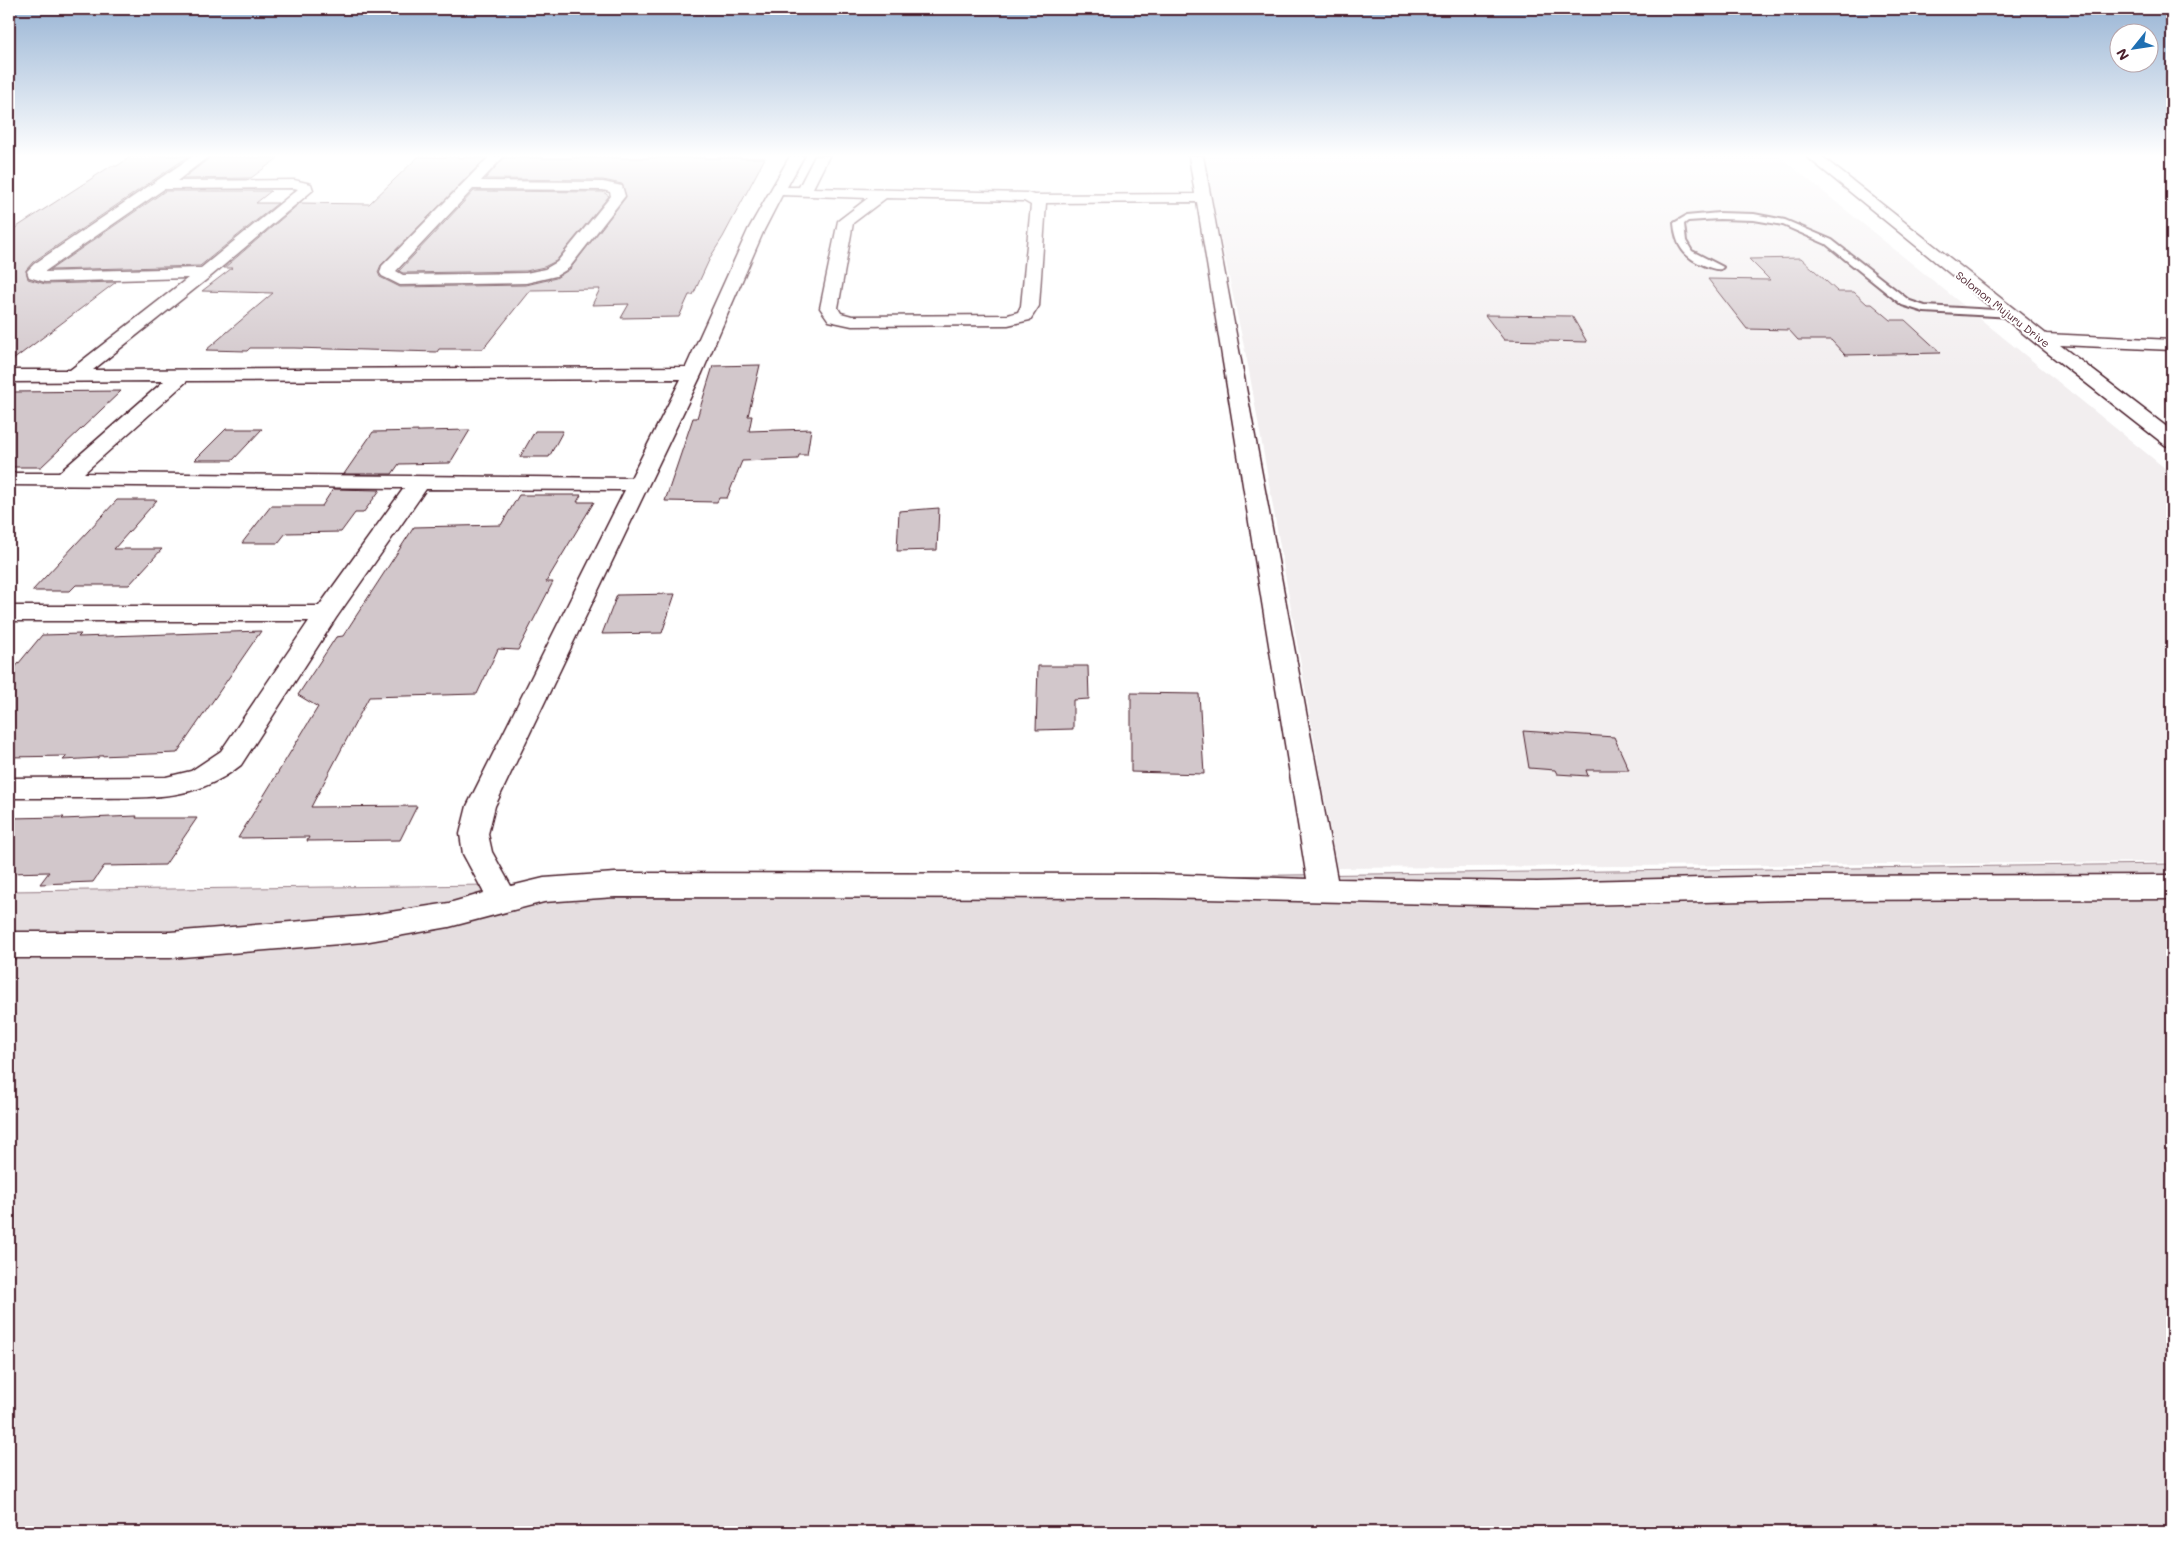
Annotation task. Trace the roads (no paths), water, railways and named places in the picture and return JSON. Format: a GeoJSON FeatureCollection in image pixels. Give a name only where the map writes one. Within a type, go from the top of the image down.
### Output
{"type":"FeatureCollection","features":[{"type":"Feature","properties":{"kind":"street"},"geometry":{"type":"LineString","coordinates":[[98,228],[40,267],[35,271],[35,274],[45,277],[205,273]]}},
{"type":"Feature","properties":{"kind":"street"},"geometry":{"type":"LineString","coordinates":[[74,376],[260,228]]}},
{"type":"Feature","properties":{"kind":"street"},"geometry":{"type":"LineString","coordinates":[[428,228],[388,269],[388,273],[392,277],[400,280],[526,278],[550,273],[563,264],[592,228]]}},
{"type":"Feature","properties":{"kind":"street"},"geometry":{"type":"LineString","coordinates":[[502,900],[492,877],[478,854],[474,834],[481,806],[693,373],[757,228]]}},
{"type":"Feature","properties":{"kind":"street"},"geometry":{"type":"LineString","coordinates":[[845,228],[829,308],[835,317],[852,321],[1008,320],[1024,316],[1030,306],[1036,228]]}},
{"type":"Feature","properties":{"kind":"street"},"geometry":{"type":"LineString","coordinates":[[1209,228],[1324,892]]}},
{"type":"Feature","properties":{"kind":"street","name":"Solomon Mujuru Drive"},"geometry":{"type":"LineString","coordinates":[[1904,228],[2041,339],[2172,441]]}},
{"type":"Feature","properties":{"kind":"street"},"geometry":{"type":"LineString","coordinates":[[2041,339],[2172,345]]}},
{"type":"Feature","properties":{"kind":"street"},"geometry":{"type":"LineString","coordinates":[[9,376],[693,373]]}},
{"type":"Feature","properties":{"kind":"street"},"geometry":{"type":"LineString","coordinates":[[66,478],[181,376]]}},
{"type":"Feature","properties":{"kind":"street"},"geometry":{"type":"LineString","coordinates":[[9,479],[639,484]]}},
{"type":"Feature","properties":{"kind":"street"},"geometry":{"type":"LineString","coordinates":[[9,788],[166,787],[184,785],[217,770],[231,758],[326,614],[419,483]]}},
{"type":"Feature","properties":{"kind":"street"},"geometry":{"type":"LineString","coordinates":[[9,614],[326,614]]}},
{"type":"Feature","properties":{"kind":"street"},"geometry":{"type":"LineString","coordinates":[[9,945],[170,945],[364,929],[449,915],[544,890],[615,885],[1156,886],[1324,892],[1537,894],[1798,888],[2172,887]]}},
{"type":"Feature","properties":{"kind":"lane"},"geometry":{"type":"LineString","coordinates":[[1678,228],[1684,250],[1698,260],[1718,267]]}},
{"type":"Feature","properties":{"kind":"lane"},"geometry":{"type":"LineString","coordinates":[[1798,228],[1829,242],[1906,303],[1924,309],[2012,314]]}}]}
